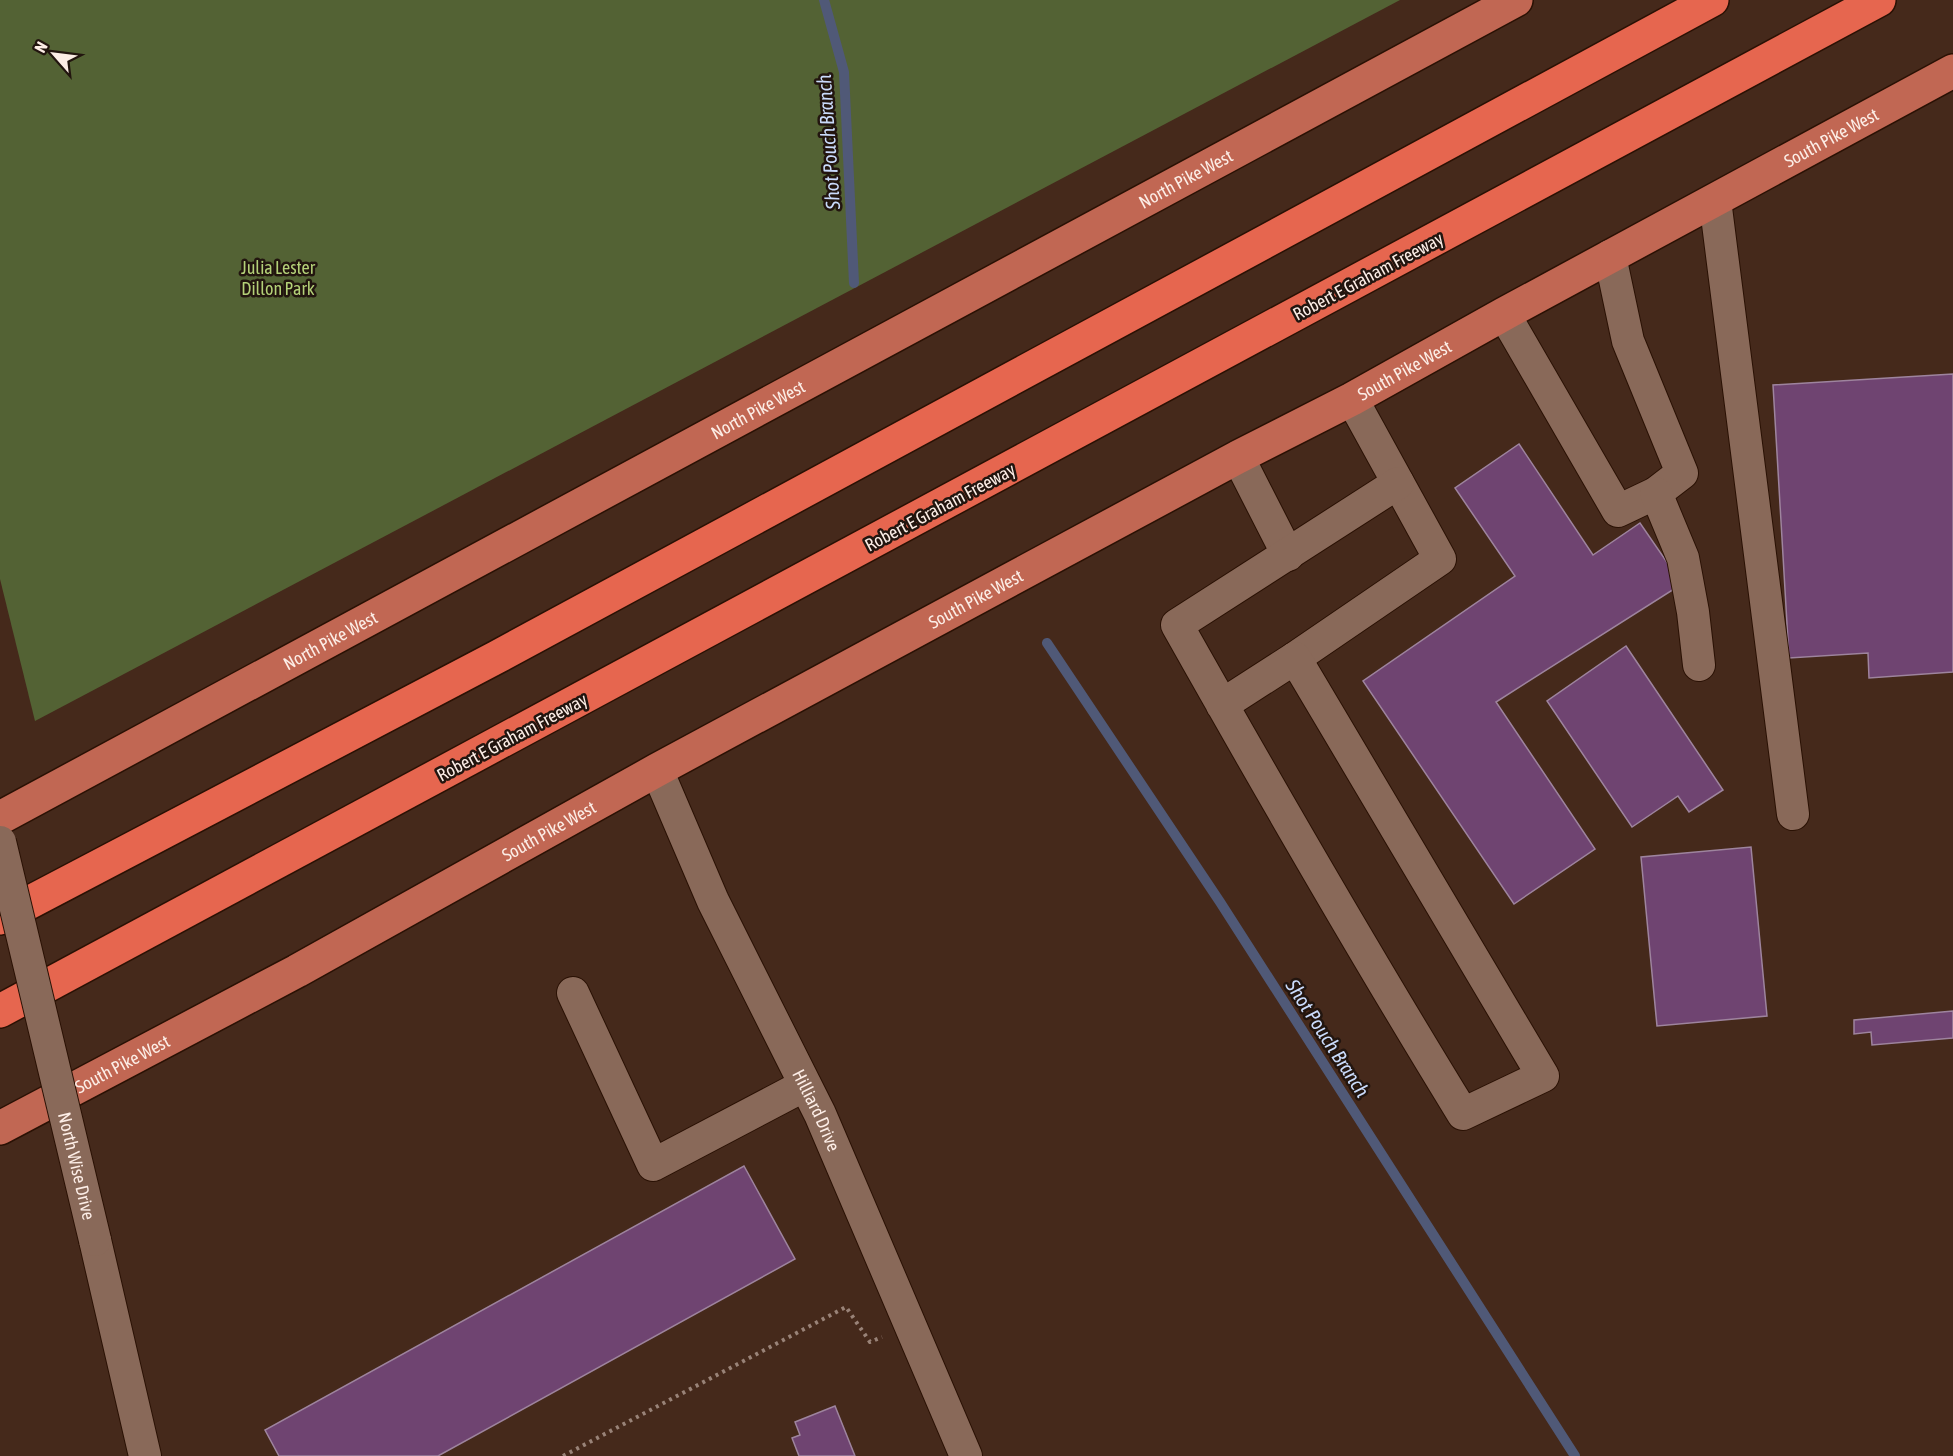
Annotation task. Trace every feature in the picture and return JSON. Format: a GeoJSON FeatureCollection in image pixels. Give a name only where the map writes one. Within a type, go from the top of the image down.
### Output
{"type":"FeatureCollection","features":[{"type":"Feature","properties":{"kind":"highway"},"geometry":{"type":"LineString","coordinates":[[0,918],[497,657],[1712,0]]}},
{"type":"Feature","properties":{"kind":"highway","name":"Robert E Graham Freeway"},"geometry":{"type":"LineString","coordinates":[[0,1011],[1879,0]]}},
{"type":"Feature","properties":{"kind":"main road","name":"North Pike West"},"geometry":{"type":"LineString","coordinates":[[0,818],[1516,0]]}},
{"type":"Feature","properties":{"kind":"main road","name":"South Pike West"},"geometry":{"type":"LineString","coordinates":[[0,1128],[297,971],[657,770],[1238,457],[1352,399],[1610,256],[1953,71]]}},
{"type":"Feature","properties":{"kind":"street"},"geometry":{"type":"LineString","coordinates":[[1714,200],[1793,814]]}},
{"type":"Feature","properties":{"kind":"street"},"geometry":{"type":"LineString","coordinates":[[1504,314],[1618,512],[1656,493],[1682,473],[1628,341],[1610,256]]}},
{"type":"Feature","properties":{"kind":"street"},"geometry":{"type":"LineString","coordinates":[[1222,705],[1440,560],[1352,399]]}},
{"type":"Feature","properties":{"kind":"street"},"geometry":{"type":"LineString","coordinates":[[1238,457],[1288,555]]}},
{"type":"Feature","properties":{"kind":"street"},"geometry":{"type":"LineString","coordinates":[[1295,658],[1544,1076],[1463,1114],[1362,949],[1177,625],[1398,483]]}},
{"type":"Feature","properties":{"kind":"street"},"geometry":{"type":"LineString","coordinates":[[1656,493],[1683,558],[1694,612],[1699,664]]}},
{"type":"Feature","properties":{"kind":"street","name":"Hilliard Drive"},"geometry":{"type":"LineString","coordinates":[[657,770],[713,901],[805,1085],[966,1456]]}},
{"type":"Feature","properties":{"kind":"street","name":"North Wise Drive"},"geometry":{"type":"LineString","coordinates":[[0,843],[145,1456]]}},
{"type":"Feature","properties":{"kind":"street"},"geometry":{"type":"LineString","coordinates":[[573,993],[653,1165],[805,1085]]}},
{"type":"Feature","properties":{"kind":"path"},"geometry":{"type":"LineString","coordinates":[[563,1456],[846,1307],[870,1342]]}},
{"type":"Feature","properties":{"kind":"green space","name":"Julia Lester Dillon Park"},"geometry":{"type":"Polygon","coordinates":[[[0,0],[1400,0],[35,721],[0,579],[0,0]]]}},
{"type":"Feature","properties":{"kind":"building"},"geometry":{"type":"Polygon","coordinates":[[[1953,374],[1953,672],[1869,678],[1868,653],[1789,658],[1773,385],[1953,374]]]}},
{"type":"Feature","properties":{"kind":"building"},"geometry":{"type":"Polygon","coordinates":[[[1519,444],[1593,555],[1640,523],[1682,584],[1496,702],[1595,849],[1514,904],[1363,681],[1515,576],[1455,488],[1519,444]]]}},
{"type":"Feature","properties":{"kind":"building"},"geometry":{"type":"Polygon","coordinates":[[[1626,646],[1723,790],[1689,812],[1678,796],[1632,827],[1547,701],[1626,646]]]}},
{"type":"Feature","properties":{"kind":"building"},"geometry":{"type":"Polygon","coordinates":[[[1751,847],[1767,1016],[1657,1026],[1641,857],[1751,847]]]}},
{"type":"Feature","properties":{"kind":"building"},"geometry":{"type":"Polygon","coordinates":[[[1953,1011],[1953,1038],[1872,1045],[1871,1032],[1854,1034],[1854,1020],[1953,1011]]]}},
{"type":"Feature","properties":{"kind":"building"},"geometry":{"type":"Polygon","coordinates":[[[744,1166],[795,1259],[438,1456],[279,1456],[265,1430],[744,1166]]]}},
{"type":"Feature","properties":{"kind":"building"},"geometry":{"type":"Polygon","coordinates":[[[835,1406],[855,1456],[799,1456],[792,1438],[800,1435],[795,1422],[835,1406]]]}},
{"type":"Feature","properties":{"kind":"waterway","name":"Shot Pouch Branch"},"geometry":{"type":"LineString","coordinates":[[824,0],[844,72],[854,283]]}},
{"type":"Feature","properties":{"kind":"waterway","name":"Shot Pouch Branch"},"geometry":{"type":"LineString","coordinates":[[1047,643],[1220,902],[1575,1456]]}}]}
